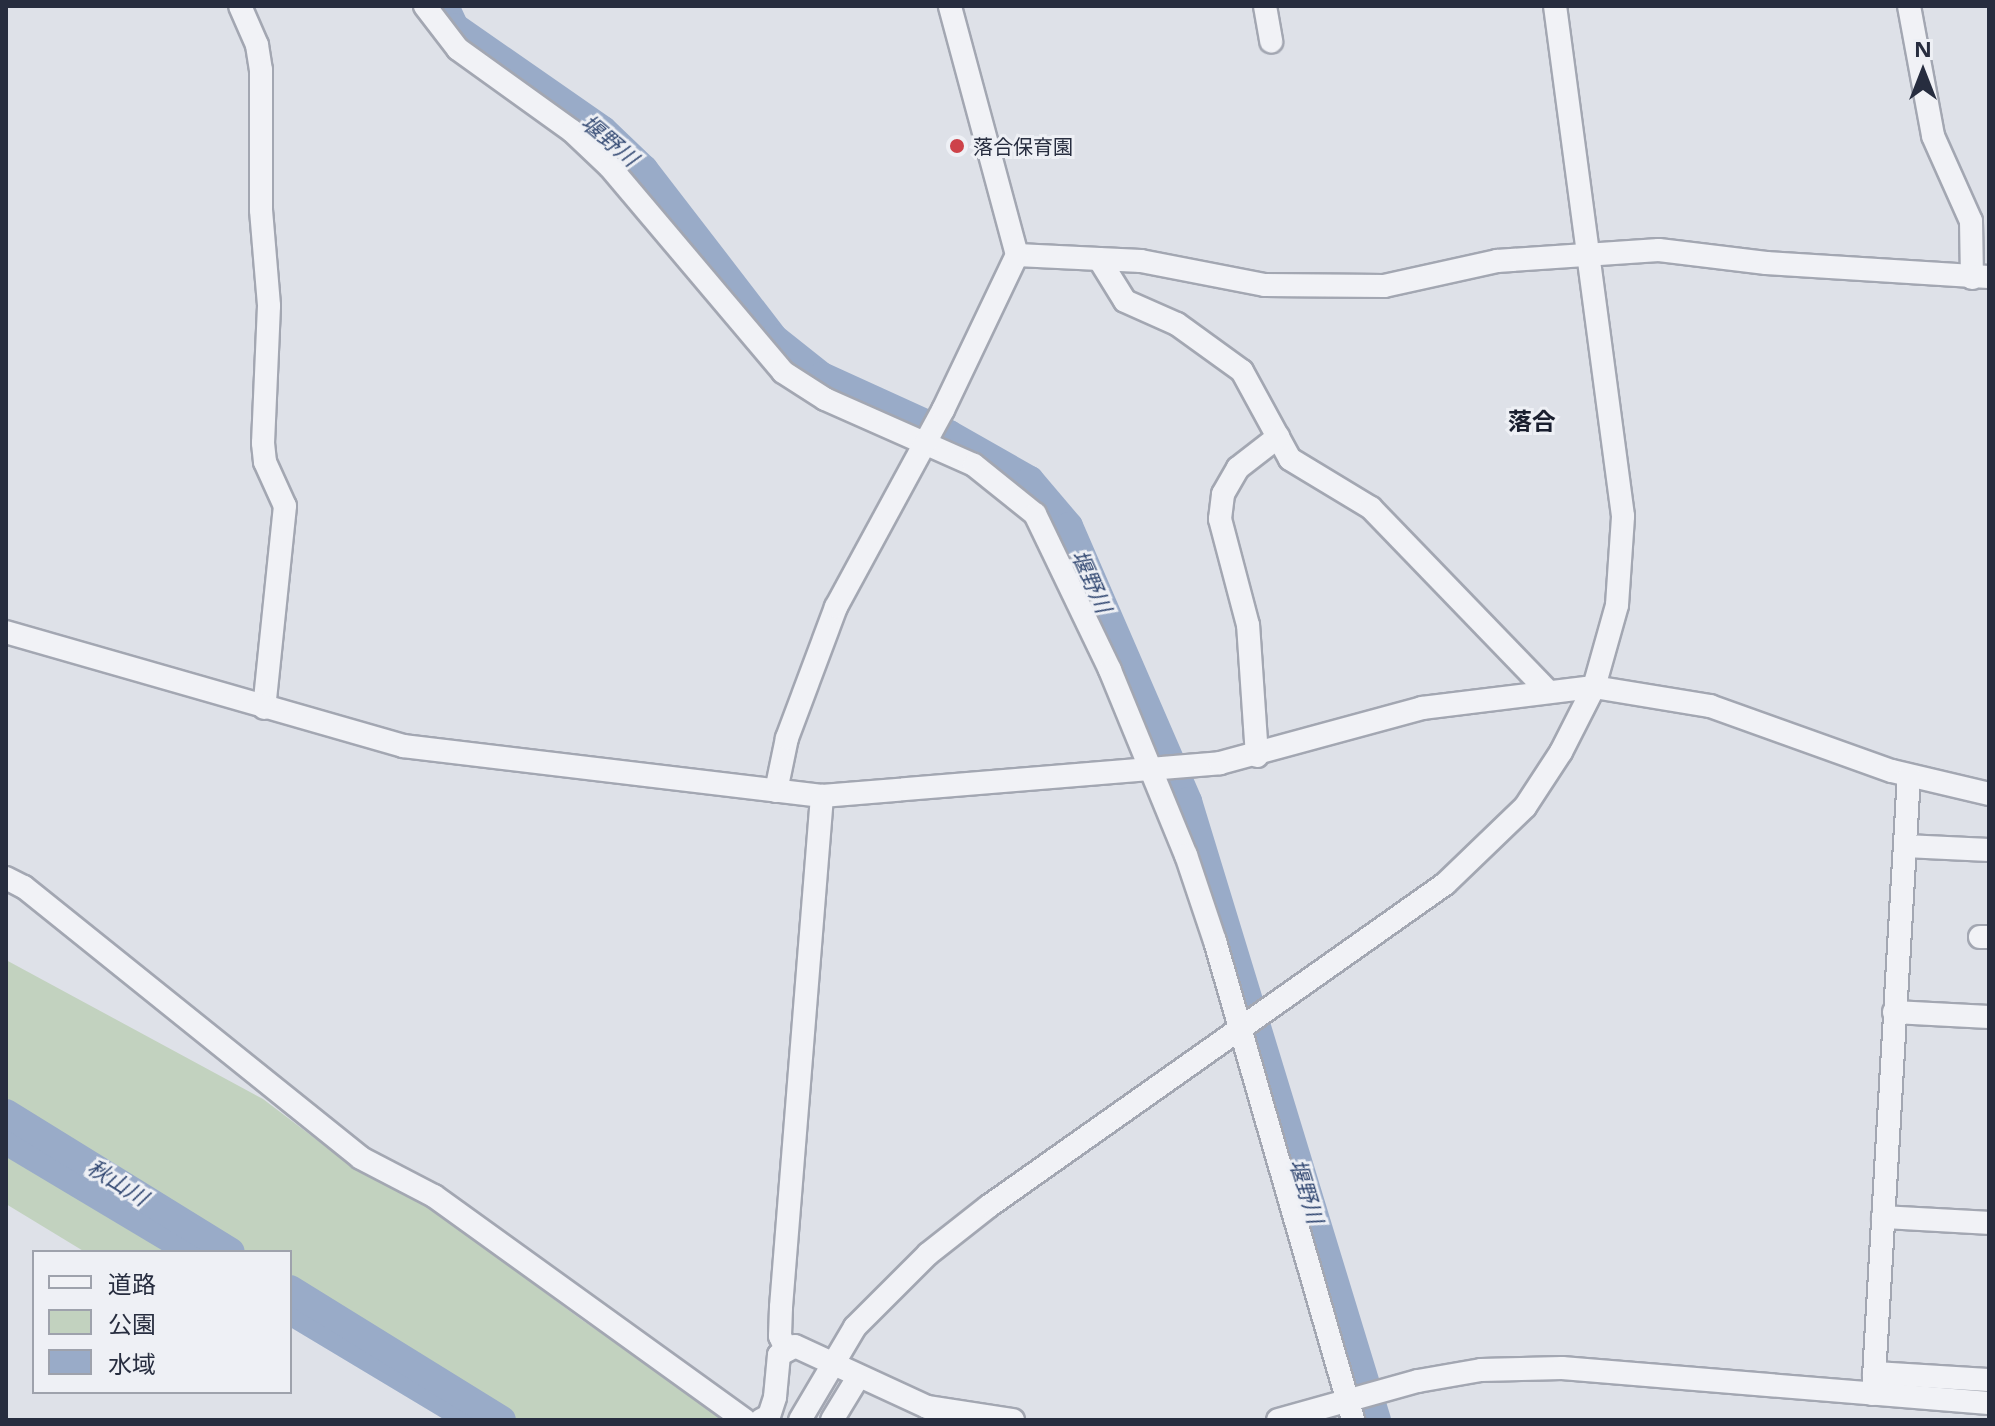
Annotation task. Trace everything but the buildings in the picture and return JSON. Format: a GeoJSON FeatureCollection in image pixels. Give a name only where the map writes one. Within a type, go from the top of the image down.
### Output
{"type":"FeatureCollection","features":[{"type":"Feature","properties":{"kind":"street"},"geometry":{"type":"LineString","coordinates":[[240,6],[257,45],[261,70],[261,210],[269,306],[264,452],[285,506],[264,708]]}},
{"type":"Feature","properties":{"kind":"street"},"geometry":{"type":"LineString","coordinates":[[425,6],[458,49],[572,131],[610,167],[783,372],[825,399],[974,465],[1035,514],[1154,770],[1205,912],[1350,1410]]}},
{"type":"Feature","properties":{"kind":"street"},"geometry":{"type":"LineString","coordinates":[[776,791],[810,666],[836,607],[943,410],[1017,255],[950,6]]}},
{"type":"Feature","properties":{"kind":"street"},"geometry":{"type":"LineString","coordinates":[[1265,6],[1271,41]]}},
{"type":"Feature","properties":{"kind":"street"},"geometry":{"type":"LineString","coordinates":[[800,1420],[829,1365],[855,1327],[928,1254],[1483,852],[1525,807],[1561,752],[1594,687],[1617,605],[1623,516],[1591,257],[1555,6]]}},
{"type":"Feature","properties":{"kind":"street"},"geometry":{"type":"LineString","coordinates":[[1017,255],[1099,259],[1205,270],[1265,285],[1384,286],[1497,261],[1682,251],[1980,278],[1971,221],[1933,136],[1909,6]]}},
{"type":"Feature","properties":{"kind":"street"},"geometry":{"type":"LineString","coordinates":[[1099,259],[1125,301],[1177,324],[1242,371],[1278,437],[1305,471],[1371,508],[1418,552],[1547,690]]}},
{"type":"Feature","properties":{"kind":"street"},"geometry":{"type":"LineString","coordinates":[[1257,756],[1248,625],[1220,519],[1223,494],[1238,468],[1278,437]]}},
{"type":"Feature","properties":{"kind":"street"},"geometry":{"type":"LineString","coordinates":[[6,632],[403,746],[822,796],[1187,768],[1257,756],[1422,708],[1547,690],[1594,687],[1724,710],[1909,776],[1989,794]]}},
{"type":"Feature","properties":{"kind":"street"},"geometry":{"type":"LineString","coordinates":[[1873,1383],[1909,776]]}},
{"type":"Feature","properties":{"kind":"street"},"geometry":{"type":"LineString","coordinates":[[786,1349],[780,1336],[781,1307],[822,796]]}},
{"type":"Feature","properties":{"kind":"street"},"geometry":{"type":"LineString","coordinates":[[1905,846],[1989,850]]}},
{"type":"Feature","properties":{"kind":"street"},"geometry":{"type":"LineString","coordinates":[[6,878],[36,896],[361,1158],[434,1196],[745,1420]]}},
{"type":"Feature","properties":{"kind":"street"},"geometry":{"type":"LineString","coordinates":[[1894,1012],[1989,1017]]}},
{"type":"Feature","properties":{"kind":"street"},"geometry":{"type":"LineString","coordinates":[[1883,1217],[1989,1223]]}},
{"type":"Feature","properties":{"kind":"street"},"geometry":{"type":"LineString","coordinates":[[761,1420],[769,1416],[779,1355],[795,1346],[857,1379],[927,1407],[1013,1420]]}},
{"type":"Feature","properties":{"kind":"street"},"geometry":{"type":"LineString","coordinates":[[1278,1420],[1350,1410],[1481,1370],[1562,1368],[1873,1383],[1989,1380]]}},
{"type":"Feature","properties":{"kind":"street"},"geometry":{"type":"LineString","coordinates":[[832,1420],[857,1379]]}},
{"type":"Feature","properties":{"kind":"street"},"geometry":{"type":"LineString","coordinates":[[1873,1383],[1989,1403]]}},
{"type":"Feature","properties":{"kind":"green space"},"geometry":{"type":"Polygon","coordinates":[[[6,960],[263,1099],[358,1171],[428,1206],[582,1320],[731,1420],[515,1420],[358,1323],[292,1316],[292,1250],[82,1250],[6,1204],[6,960]]]}},
{"type":"Feature","properties":{"kind":"water"},"geometry":{"type":"Polygon","coordinates":[[[6,1123],[213,1250],[162,1250],[6,1157],[6,1123]]]}},
{"type":"Feature","properties":{"kind":"water"},"geometry":{"type":"Polygon","coordinates":[[[292,1299],[490,1420],[445,1420],[292,1328],[292,1299]]]}},
{"type":"Feature","properties":{"kind":"waterway","name":"堰野川"},"geometry":{"type":"LineString","coordinates":[[445,6],[455,27],[603,130],[644,169],[774,338],[822,376],[949,434],[1030,480],[1069,526],[1188,801],[1377,1420]]}},
{"type":"Feature","properties":{"kind":"waterway","name":"秋山川"},"geometry":{"type":"LineString","coordinates":[[6,1113],[228,1250]]}},
{"type":"Feature","properties":{"kind":"waterway","name":"秋山川"},"geometry":{"type":"LineString","coordinates":[[292,1290],[502,1420]]}},
{"type":"Feature","properties":{"kind":"place","name":"落合保育園"},"geometry":{"type":"Point","coordinates":[957,146]}},
{"type":"Feature","properties":{"kind":"district","name":"落合"},"geometry":{"type":"Point","coordinates":[1532,421]}}]}
